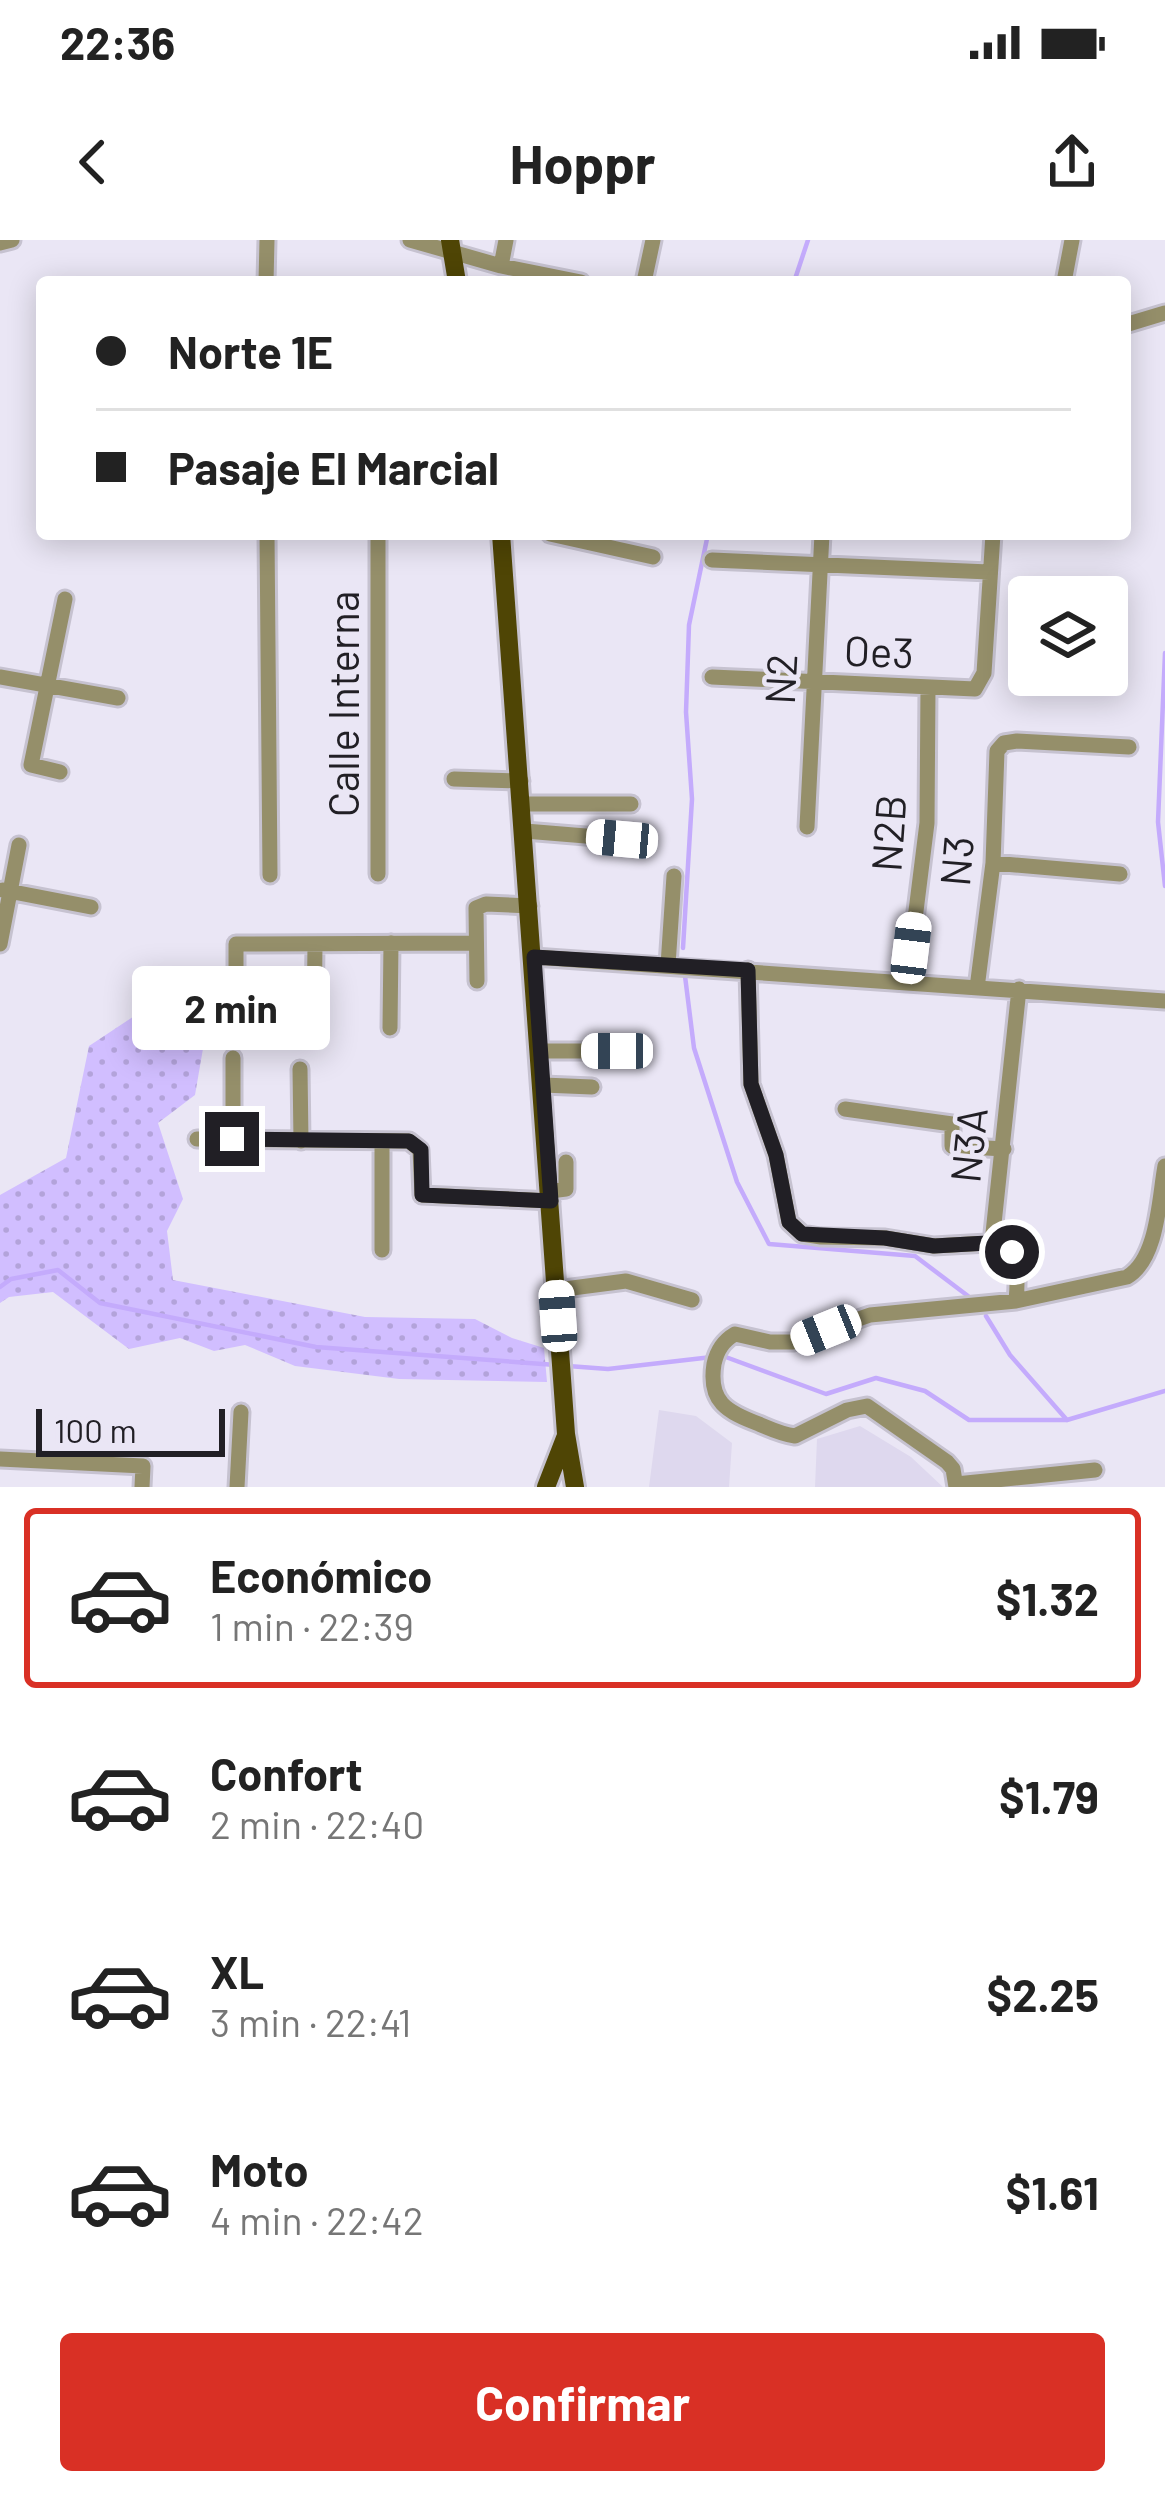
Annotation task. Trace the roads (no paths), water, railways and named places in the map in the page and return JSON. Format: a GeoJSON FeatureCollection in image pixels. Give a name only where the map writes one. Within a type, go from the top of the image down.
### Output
{"type":"FeatureCollection","features":[{"type":"Feature","properties":{"kind":"main road"},"geometry":{"type":"LineString","coordinates":[[450,246],[456,276]]}},
{"type":"Feature","properties":{"kind":"main road"},"geometry":{"type":"LineString","coordinates":[[501,540],[566,1434],[575,1487]]}},
{"type":"Feature","properties":{"kind":"main road"},"geometry":{"type":"LineString","coordinates":[[546,1487],[566,1434]]}},
{"type":"Feature","properties":{"kind":"street"},"geometry":{"type":"LineString","coordinates":[[0,243],[12,240]]}},
{"type":"Feature","properties":{"kind":"street"},"geometry":{"type":"LineString","coordinates":[[266,276],[267,240]]}},
{"type":"Feature","properties":{"kind":"street"},"geometry":{"type":"LineString","coordinates":[[410,240],[450,246],[501,266],[551,276]]}},
{"type":"Feature","properties":{"kind":"street"},"geometry":{"type":"LineString","coordinates":[[501,266],[506,240]]}},
{"type":"Feature","properties":{"kind":"street"},"geometry":{"type":"LineString","coordinates":[[645,276],[653,240]]}},
{"type":"Feature","properties":{"kind":"street"},"geometry":{"type":"LineString","coordinates":[[1065,276],[1072,240]]}},
{"type":"Feature","properties":{"kind":"street"},"geometry":{"type":"LineString","coordinates":[[1131,323],[1165,313]]}},
{"type":"Feature","properties":{"kind":"street"},"geometry":{"type":"LineString","coordinates":[[267,540],[269,875]]}},
{"type":"Feature","properties":{"kind":"street","name":"Calle Interna"},"geometry":{"type":"LineString","coordinates":[[378,540],[378,874]]}},
{"type":"Feature","properties":{"kind":"street"},"geometry":{"type":"LineString","coordinates":[[592,540],[653,557]]}},
{"type":"Feature","properties":{"kind":"street","name":"N2"},"geometry":{"type":"LineString","coordinates":[[807,826],[822,540]]}},
{"type":"Feature","properties":{"kind":"street"},"geometry":{"type":"LineString","coordinates":[[712,560],[989,572],[992,540]]}},
{"type":"Feature","properties":{"kind":"street","name":"Oe3"},"geometry":{"type":"LineString","coordinates":[[712,677],[971,691],[984,674],[989,572]]}},
{"type":"Feature","properties":{"kind":"street"},"geometry":{"type":"LineString","coordinates":[[60,772],[32,765],[64,599]]}},
{"type":"Feature","properties":{"kind":"street"},"geometry":{"type":"LineString","coordinates":[[0,677],[118,698]]}},
{"type":"Feature","properties":{"kind":"street","name":"N2B"},"geometry":{"type":"LineString","coordinates":[[907,983],[927,823],[928,688]]}},
{"type":"Feature","properties":{"kind":"street","name":"N3"},"geometry":{"type":"LineString","coordinates":[[977,988],[992,863],[997,751],[1004,743],[1129,747]]}},
{"type":"Feature","properties":{"kind":"street"},"geometry":{"type":"LineString","coordinates":[[454,779],[521,781]]}},
{"type":"Feature","properties":{"kind":"street"},"geometry":{"type":"LineString","coordinates":[[523,804],[632,804]]}},
{"type":"Feature","properties":{"kind":"street"},"geometry":{"type":"LineString","coordinates":[[525,831],[622,839]]}},
{"type":"Feature","properties":{"kind":"street"},"geometry":{"type":"LineString","coordinates":[[0,944],[5,890],[19,845]]}},
{"type":"Feature","properties":{"kind":"street"},"geometry":{"type":"LineString","coordinates":[[992,863],[1120,874]]}},
{"type":"Feature","properties":{"kind":"street"},"geometry":{"type":"LineString","coordinates":[[668,965],[674,876]]}},
{"type":"Feature","properties":{"kind":"street"},"geometry":{"type":"LineString","coordinates":[[5,890],[91,907]]}},
{"type":"Feature","properties":{"kind":"street"},"geometry":{"type":"LineString","coordinates":[[477,981],[476,908],[486,904],[530,906]]}},
{"type":"Feature","properties":{"kind":"street"},"geometry":{"type":"LineString","coordinates":[[390,1028],[391,943]]}},
{"type":"Feature","properties":{"kind":"street"},"geometry":{"type":"LineString","coordinates":[[236,1034],[236,944],[474,943]]}},
{"type":"Feature","properties":{"kind":"street"},"geometry":{"type":"LineString","coordinates":[[314,944],[314,1031]]}},
{"type":"Feature","properties":{"kind":"street"},"geometry":{"type":"LineString","coordinates":[[534,957],[1165,1001]]}},
{"type":"Feature","properties":{"kind":"street"},"geometry":{"type":"LineString","coordinates":[[748,970],[751,1084],[776,1155],[789,1222],[802,1234],[821,1237],[885,1238],[934,1246],[1005,1242]]}},
{"type":"Feature","properties":{"kind":"street","name":"N3A"},"geometry":{"type":"LineString","coordinates":[[1016,1301],[1017,1263],[1005,1242],[993,1233],[1019,988]]}},
{"type":"Feature","properties":{"kind":"street"},"geometry":{"type":"LineString","coordinates":[[541,1051],[617,1051]]}},
{"type":"Feature","properties":{"kind":"street"},"geometry":{"type":"LineString","coordinates":[[232,1139],[233,1058]]}},
{"type":"Feature","properties":{"kind":"street"},"geometry":{"type":"LineString","coordinates":[[300,1069],[301,1141]]}},
{"type":"Feature","properties":{"kind":"street"},"geometry":{"type":"LineString","coordinates":[[543,1085],[592,1087]]}},
{"type":"Feature","properties":{"kind":"street"},"geometry":{"type":"LineString","coordinates":[[845,1109],[952,1124],[952,1146],[1004,1149]]}},
{"type":"Feature","properties":{"kind":"street"},"geometry":{"type":"LineString","coordinates":[[197,1138],[416,1143],[421,1150],[422,1195],[550,1196],[566,1190],[566,1162]]}},
{"type":"Feature","properties":{"kind":"street"},"geometry":{"type":"LineString","coordinates":[[382,1141],[382,1250]]}},
{"type":"Feature","properties":{"kind":"street"},"geometry":{"type":"LineString","coordinates":[[1095,1470],[956,1486],[947,1462],[867,1406],[840,1412],[795,1436],[738,1418],[715,1395],[718,1354],[735,1334],[793,1342],[870,1315],[1016,1301],[1136,1272],[1150,1240],[1165,1166]]}},
{"type":"Feature","properties":{"kind":"street"},"geometry":{"type":"LineString","coordinates":[[556,1291],[626,1281],[692,1300]]}},
{"type":"Feature","properties":{"kind":"street"},"geometry":{"type":"LineString","coordinates":[[237,1487],[241,1412]]}},
{"type":"Feature","properties":{"kind":"street"},"geometry":{"type":"LineString","coordinates":[[0,1459],[143,1466],[142,1487]]}},
{"type":"Feature","properties":{"kind":"waterway"},"geometry":{"type":"LineString","coordinates":[[796,276],[808,240]]}},
{"type":"Feature","properties":{"kind":"waterway"},"geometry":{"type":"LineString","coordinates":[[683,948],[692,799],[686,712],[689,625],[707,540]]}},
{"type":"Feature","properties":{"kind":"waterway"},"geometry":{"type":"LineString","coordinates":[[1165,653],[1158,822],[1165,886]]}},
{"type":"Feature","properties":{"kind":"waterway"},"geometry":{"type":"LineString","coordinates":[[685,976],[694,1048],[737,1182],[769,1244],[915,1256],[968,1296]]}},
{"type":"Feature","properties":{"kind":"waterway"},"geometry":{"type":"LineString","coordinates":[[0,1287],[11,1279],[58,1270],[100,1303],[316,1347],[556,1365]]}},
{"type":"Feature","properties":{"kind":"waterway"},"geometry":{"type":"LineString","coordinates":[[986,1316],[1010,1355],[1067,1420]]}},
{"type":"Feature","properties":{"kind":"waterway"},"geometry":{"type":"LineString","coordinates":[[723,1356],[826,1394],[876,1378],[925,1391],[969,1420],[1067,1420],[1165,1391]]}},
{"type":"Feature","properties":{"kind":"waterway"},"geometry":{"type":"LineString","coordinates":[[568,1366],[608,1369],[712,1357]]}}]}
